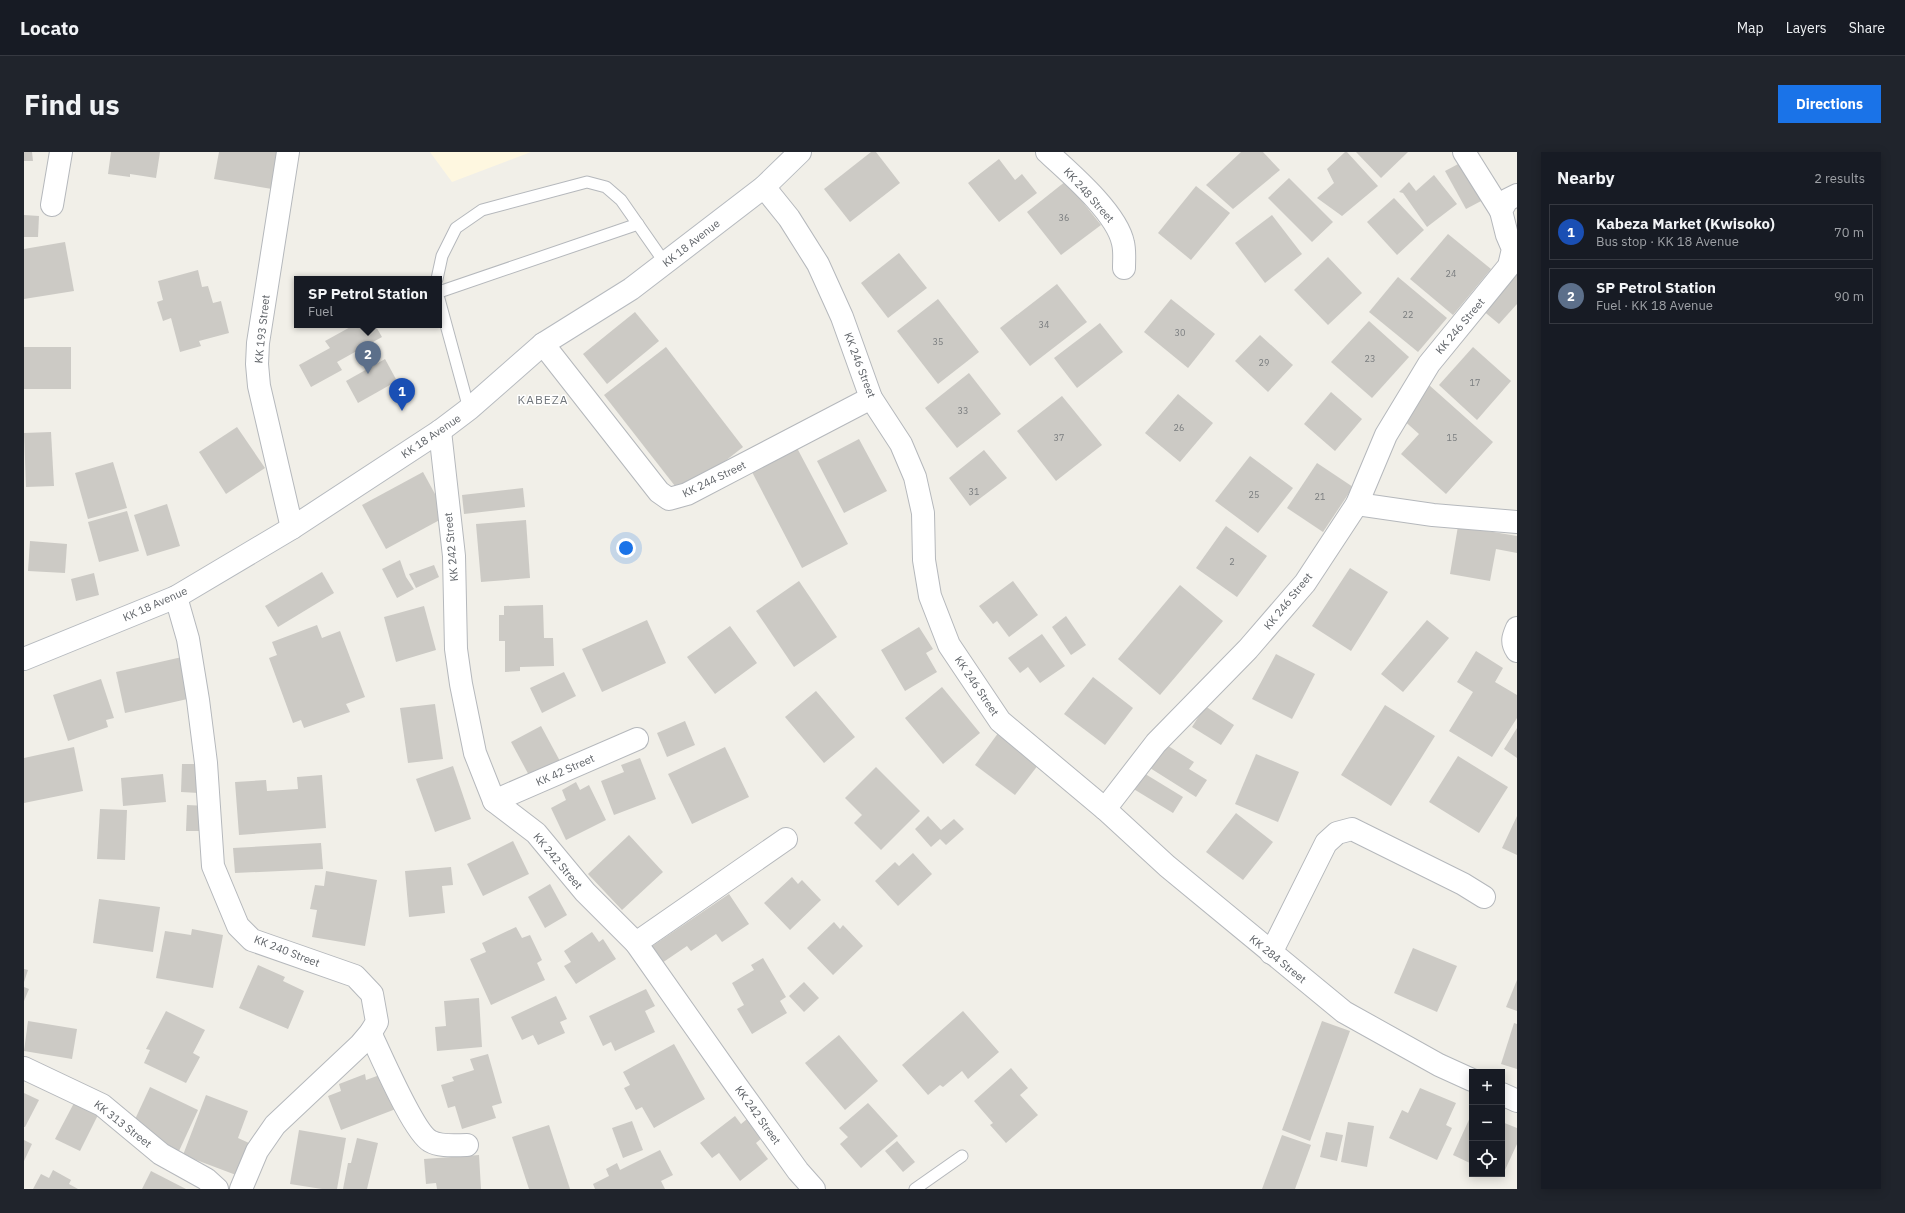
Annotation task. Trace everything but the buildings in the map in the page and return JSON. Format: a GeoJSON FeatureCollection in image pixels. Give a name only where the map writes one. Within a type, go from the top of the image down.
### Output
{"type":"FeatureCollection","features":[{"type":"Feature","properties":{"kind":"street"},"geometry":{"type":"LineString","coordinates":[[52,205],[61,152]]}},
{"type":"Feature","properties":{"kind":"street","name":"KK 193 Street"},"geometry":{"type":"LineString","coordinates":[[288,152],[258,343],[257,364],[259,386],[292,528]]}},
{"type":"Feature","properties":{"kind":"street","name":"KK 18 Avenue"},"geometry":{"type":"LineString","coordinates":[[24,659],[176,597],[292,528],[440,431],[469,409],[544,344],[631,290],[764,187],[800,152]]}},
{"type":"Feature","properties":{"kind":"street","name":"KK 248 Street"},"geometry":{"type":"LineString","coordinates":[[1047,152],[1077,179],[1116,224],[1123,243],[1124,268]]}},
{"type":"Feature","properties":{"kind":"street","name":"KK 246 Street"},"geometry":{"type":"LineString","coordinates":[[764,187],[789,218],[818,264],[842,317],[871,398],[901,444],[915,477],[923,513],[924,560],[930,596],[949,645],[1000,721],[1105,809],[1156,743],[1248,649],[1304,583],[1357,504],[1386,435],[1429,364],[1509,266],[1513,249],[1507,235],[1501,211],[1464,152]]}},
{"type":"Feature","properties":{"kind":"street"},"geometry":{"type":"LineString","coordinates":[[1501,211],[1507,200],[1517,195]]}},
{"type":"Feature","properties":{"kind":"street","name":"KK 244 Street"},"geometry":{"type":"LineString","coordinates":[[544,344],[659,492],[668,499],[687,494],[871,398]]}},
{"type":"Feature","properties":{"kind":"street","name":"KK 242 Street"},"geometry":{"type":"LineString","coordinates":[[440,431],[454,556],[456,649],[461,684],[475,753],[494,801],[536,833],[585,892],[636,943],[798,1171],[814,1189]]}},
{"type":"Feature","properties":{"kind":"street"},"geometry":{"type":"LineString","coordinates":[[1357,504],[1433,515],[1517,522]]}},
{"type":"Feature","properties":{"kind":"street","name":"KK 240 Street"},"geometry":{"type":"LineString","coordinates":[[176,597],[188,639],[199,708],[206,763],[213,866],[238,926],[252,940],[355,976],[372,994],[377,1022],[360,1045],[275,1125],[257,1152],[241,1189]]}},
{"type":"Feature","properties":{"kind":"street"},"geometry":{"type":"LineString","coordinates":[[1517,628],[1512,637],[1513,645],[1517,651]]}},
{"type":"Feature","properties":{"kind":"street","name":"KK 42 Street"},"geometry":{"type":"LineString","coordinates":[[494,801],[637,739]]}},
{"type":"Feature","properties":{"kind":"street","name":"KK 284 Street"},"geometry":{"type":"LineString","coordinates":[[1105,809],[1167,866],[1344,1012],[1440,1065],[1469,1079]]}},
{"type":"Feature","properties":{"kind":"street"},"geometry":{"type":"LineString","coordinates":[[1271,953],[1326,843],[1337,833],[1352,829],[1462,884],[1484,897]]}},
{"type":"Feature","properties":{"kind":"street"},"geometry":{"type":"LineString","coordinates":[[636,943],[786,839]]}},
{"type":"Feature","properties":{"kind":"street"},"geometry":{"type":"LineString","coordinates":[[371,1032],[373,1039],[412,1118],[422,1134],[431,1142],[440,1144],[467,1145]]}},
{"type":"Feature","properties":{"kind":"street","name":"KK 313 Street"},"geometry":{"type":"LineString","coordinates":[[24,1068],[102,1105],[161,1154],[206,1179],[217,1189]]}},
{"type":"Feature","properties":{"kind":"street"},"geometry":{"type":"LineString","coordinates":[[1505,1095],[1517,1101]]}},
{"type":"Feature","properties":{"kind":"lane"},"geometry":{"type":"LineString","coordinates":[[438,276],[442,256],[456,228],[482,210],[587,182],[606,187],[621,200],[665,263]]}},
{"type":"Feature","properties":{"kind":"lane"},"geometry":{"type":"LineString","coordinates":[[442,291],[638,224]]}},
{"type":"Feature","properties":{"kind":"lane"},"geometry":{"type":"LineString","coordinates":[[442,310],[469,409]]}},
{"type":"Feature","properties":{"kind":"lane"},"geometry":{"type":"LineString","coordinates":[[915,1189],[962,1156]]}},
{"type":"Feature","properties":{"kind":"shaded area"},"geometry":{"type":"Polygon","coordinates":[[[430,152],[531,152],[452,182],[430,152]]]}},
{"type":"Feature","properties":{"kind":"place","name":"SP Petrol Station"},"geometry":{"type":"Point","coordinates":[368,374]}},
{"type":"Feature","properties":{"kind":"place","name":"Kabeza Market (Kwisoko)"},"geometry":{"type":"Point","coordinates":[402,411]}},
{"type":"Feature","properties":{"kind":"district","name":"KABEZA"},"geometry":{"type":"Point","coordinates":[543,400]}}]}
